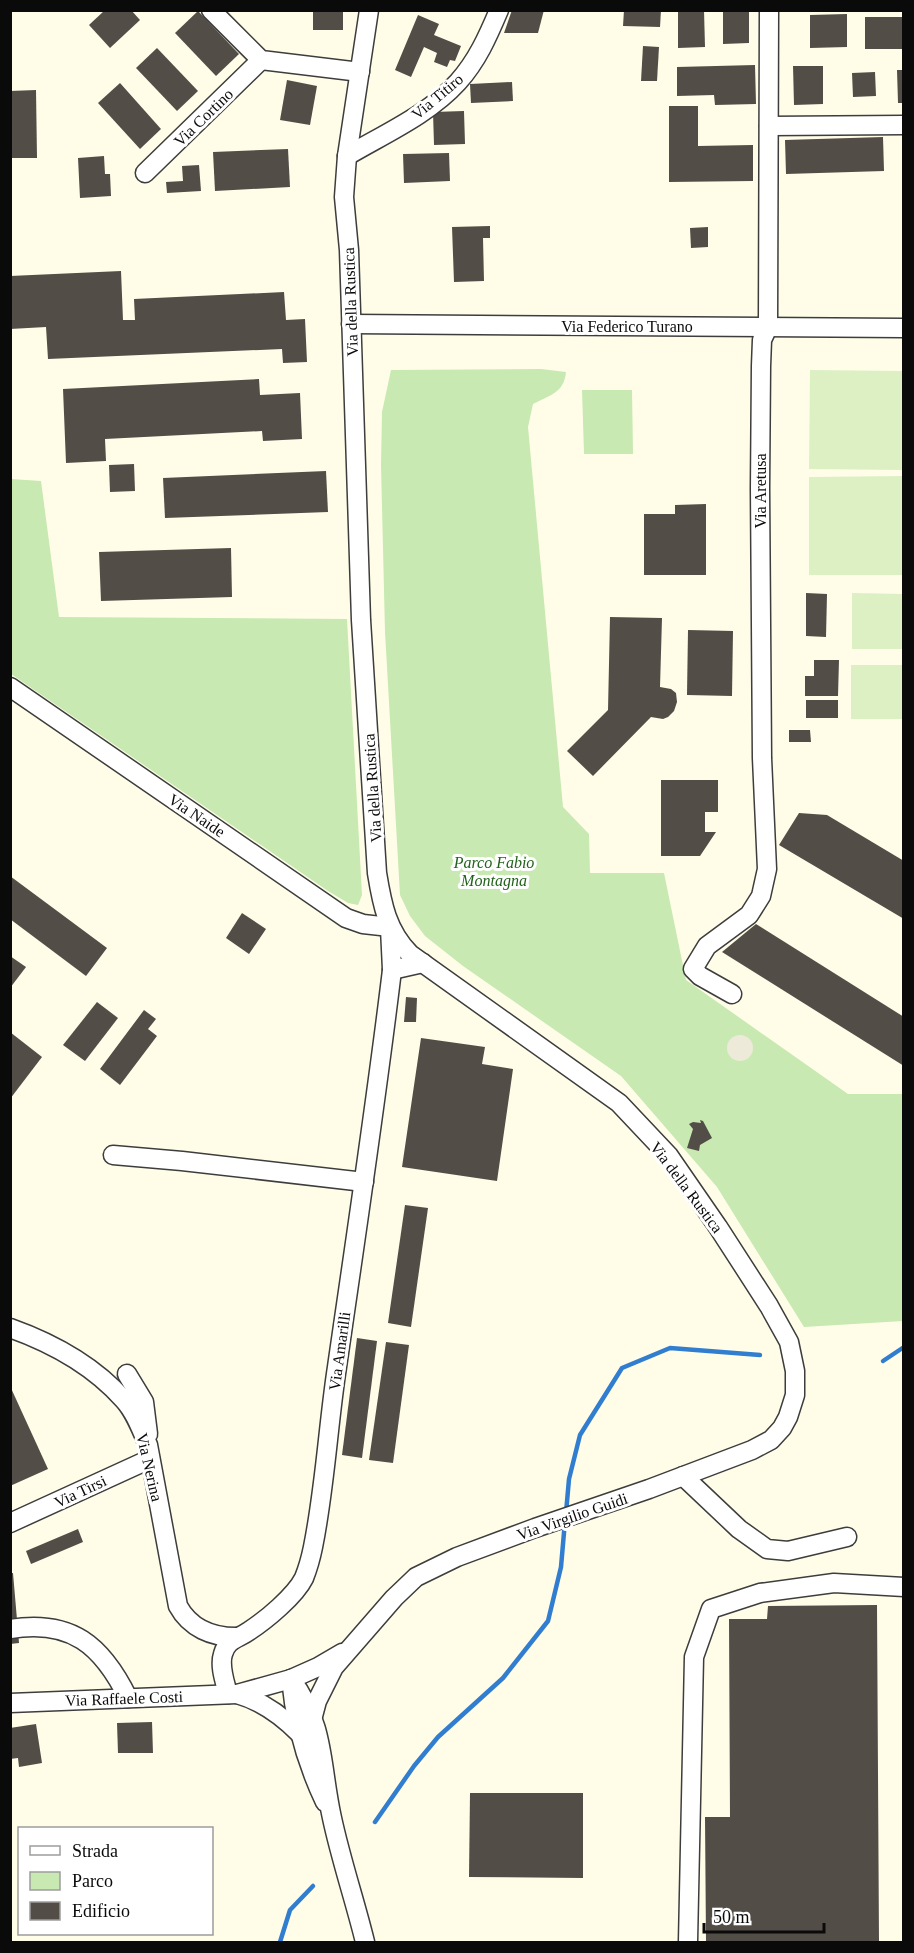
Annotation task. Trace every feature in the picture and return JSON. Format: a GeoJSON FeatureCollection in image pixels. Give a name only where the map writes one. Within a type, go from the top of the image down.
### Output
{"type":"FeatureCollection","features":[{"type":"Feature","properties":{"kind":"street"},"geometry":{"type":"LineString","coordinates":[[211,10],[261,60],[360,72]]}},
{"type":"Feature","properties":{"kind":"street","name":"Via della Rustica"},"geometry":{"type":"LineString","coordinates":[[369,10],[347,156],[345,197],[350,250],[361,620],[377,873],[382,905],[390,927],[403,947],[619,1104],[669,1156],[769,1306],[789,1342],[795,1371],[795,1395]]}},
{"type":"Feature","properties":{"kind":"street","name":"Via Titiro"},"geometry":{"type":"LineString","coordinates":[[347,156],[419,114],[456,84],[478,54],[499,10]]}},
{"type":"Feature","properties":{"kind":"street","name":"Via Aretusa"},"geometry":{"type":"LineString","coordinates":[[732,994],[700,976],[693,969],[707,946],[750,915],[761,896],[767,869],[762,758],[760,477],[762,340],[768,327],[769,10]]}},
{"type":"Feature","properties":{"kind":"street","name":"Via Cortino"},"geometry":{"type":"LineString","coordinates":[[145,173],[261,60]]}},
{"type":"Feature","properties":{"kind":"street"},"geometry":{"type":"LineString","coordinates":[[769,126],[903,125]]}},
{"type":"Feature","properties":{"kind":"street","name":"Via Federico Turano"},"geometry":{"type":"LineString","coordinates":[[351,324],[903,328]]}},
{"type":"Feature","properties":{"kind":"street","name":"Via Naide"},"geometry":{"type":"LineString","coordinates":[[10,687],[346,918],[363,924],[390,927]]}},
{"type":"Feature","properties":{"kind":"street","name":"Via Amarilli"},"geometry":{"type":"LineString","coordinates":[[221,1662],[226,1646],[274,1611],[298,1587],[307,1571],[313,1548],[392,970],[390,927]]}},
{"type":"Feature","properties":{"kind":"street"},"geometry":{"type":"LineString","coordinates":[[392,970],[423,963]]}},
{"type":"Feature","properties":{"kind":"street"},"geometry":{"type":"LineString","coordinates":[[113,1155],[364,1182]]}},
{"type":"Feature","properties":{"kind":"street","name":"Via Nerina"},"geometry":{"type":"LineString","coordinates":[[10,1328],[56,1347],[86,1367],[125,1401],[139,1423],[149,1452],[178,1606],[184,1616],[217,1648],[221,1662]]}},
{"type":"Feature","properties":{"kind":"street"},"geometry":{"type":"LineString","coordinates":[[127,1374],[144,1402],[149,1452]]}},
{"type":"Feature","properties":{"kind":"street","name":"Via Virgilio Guidi"},"geometry":{"type":"LineString","coordinates":[[313,1716],[324,1685],[350,1648],[394,1598],[416,1578],[457,1557],[535,1528],[650,1490],[752,1450],[771,1440],[784,1424],[795,1395]]}},
{"type":"Feature","properties":{"kind":"street","name":"Via Tirsi"},"geometry":{"type":"LineString","coordinates":[[10,1523],[149,1452]]}},
{"type":"Feature","properties":{"kind":"street"},"geometry":{"type":"LineString","coordinates":[[683,1476],[739,1529],[767,1549],[788,1551],[847,1537]]}},
{"type":"Feature","properties":{"kind":"street"},"geometry":{"type":"LineString","coordinates":[[688,1942],[694,1657],[711,1609],[760,1593],[834,1583],[903,1587]]}},
{"type":"Feature","properties":{"kind":"street"},"geometry":{"type":"LineString","coordinates":[[10,1629],[47,1626],[84,1641],[108,1663],[128,1698]]}},
{"type":"Feature","properties":{"kind":"street"},"geometry":{"type":"LineString","coordinates":[[199,1629],[219,1636],[236,1637]]}},
{"type":"Feature","properties":{"kind":"street","name":"Via Virgilio Guidi"},"geometry":{"type":"LineString","coordinates":[[291,1679],[318,1667],[350,1648]]}},
{"type":"Feature","properties":{"kind":"street"},"geometry":{"type":"LineString","coordinates":[[221,1662],[232,1694]]}},
{"type":"Feature","properties":{"kind":"street"},"geometry":{"type":"LineString","coordinates":[[291,1679],[304,1696],[313,1716],[322,1752],[332,1817],[366,1942]]}},
{"type":"Feature","properties":{"kind":"street"},"geometry":{"type":"LineString","coordinates":[[291,1679],[299,1733],[311,1774],[332,1817]]}},
{"type":"Feature","properties":{"kind":"street","name":"Via Raffaele Costi"},"geometry":{"type":"LineString","coordinates":[[10,1703],[232,1694],[291,1679]]}},
{"type":"Feature","properties":{"kind":"street","name":"Via Raffaele Costi"},"geometry":{"type":"LineString","coordinates":[[232,1694],[251,1698],[271,1709],[299,1733]]}},
{"type":"Feature","properties":{"kind":"green space","name":"Parco Fabio Montagna"},"geometry":{"type":"Polygon","coordinates":[[[541,369],[566,372],[559,389],[533,404],[528,427],[563,807],[589,834],[590,873],[664,873],[686,980],[848,1094],[903,1094],[903,1321],[804,1327],[717,1187],[621,1076],[463,966],[425,936],[410,916],[400,895],[385,632],[381,465],[382,412],[391,370],[541,369]]]}},
{"type":"Feature","properties":{"kind":"green space"},"geometry":{"type":"Polygon","coordinates":[[[810,370],[903,371],[903,470],[809,469],[810,370]]]}},
{"type":"Feature","properties":{"kind":"green space"},"geometry":{"type":"Polygon","coordinates":[[[582,390],[632,390],[633,454],[584,454],[582,390]]]}},
{"type":"Feature","properties":{"kind":"green space"},"geometry":{"type":"Polygon","coordinates":[[[903,476],[903,575],[809,575],[809,477],[903,476]]]}},
{"type":"Feature","properties":{"kind":"green space"},"geometry":{"type":"Polygon","coordinates":[[[11,479],[41,481],[59,617],[347,619],[362,895],[358,905],[348,903],[328,891],[11,674],[11,479]]]}},
{"type":"Feature","properties":{"kind":"green space"},"geometry":{"type":"Polygon","coordinates":[[[852,593],[903,594],[903,649],[852,649],[852,593]]]}},
{"type":"Feature","properties":{"kind":"green space"},"geometry":{"type":"Polygon","coordinates":[[[851,665],[903,665],[903,719],[851,719],[851,665]]]}},
{"type":"Feature","properties":{"kind":"shaded area"},"geometry":{"type":"Polygon","coordinates":[[[740,1035],[749,1039],[753,1048],[749,1057],[740,1061],[731,1057],[727,1048],[731,1039],[740,1035]]]}},
{"type":"Feature","properties":{"kind":"building"},"geometry":{"type":"Polygon","coordinates":[[[105,10],[131,10],[140,20],[110,48],[89,25],[105,10]]]}},
{"type":"Feature","properties":{"kind":"building"},"geometry":{"type":"Polygon","coordinates":[[[313,10],[343,10],[343,30],[313,30],[313,10]]]}},
{"type":"Feature","properties":{"kind":"building"},"geometry":{"type":"Polygon","coordinates":[[[512,10],[544,10],[538,33],[504,33],[512,10]]]}},
{"type":"Feature","properties":{"kind":"building"},"geometry":{"type":"Polygon","coordinates":[[[624,10],[661,10],[660,27],[623,26],[624,10]]]}},
{"type":"Feature","properties":{"kind":"building"},"geometry":{"type":"Polygon","coordinates":[[[678,10],[704,10],[705,47],[678,48],[678,10]]]}},
{"type":"Feature","properties":{"kind":"building"},"geometry":{"type":"Polygon","coordinates":[[[723,10],[749,10],[749,43],[723,44],[723,10]]]}},
{"type":"Feature","properties":{"kind":"building"},"geometry":{"type":"Polygon","coordinates":[[[198,11],[239,54],[216,76],[175,33],[198,11]]]}},
{"type":"Feature","properties":{"kind":"building"},"geometry":{"type":"Polygon","coordinates":[[[847,14],[847,47],[810,48],[810,15],[847,14]]]}},
{"type":"Feature","properties":{"kind":"building"},"geometry":{"type":"Polygon","coordinates":[[[418,15],[439,24],[434,35],[461,46],[455,61],[450,60],[447,67],[434,62],[437,53],[424,47],[411,77],[395,70],[418,15]]]}},
{"type":"Feature","properties":{"kind":"building"},"geometry":{"type":"Polygon","coordinates":[[[865,17],[902,17],[902,49],[865,49],[865,17]]]}},
{"type":"Feature","properties":{"kind":"building"},"geometry":{"type":"Polygon","coordinates":[[[643,46],[659,47],[657,81],[641,81],[643,46]]]}},
{"type":"Feature","properties":{"kind":"building"},"geometry":{"type":"Polygon","coordinates":[[[157,48],[198,91],[177,111],[136,68],[157,48]]]}},
{"type":"Feature","properties":{"kind":"building"},"geometry":{"type":"Polygon","coordinates":[[[755,65],[756,104],[715,105],[714,95],[677,96],[677,67],[755,65]]]}},
{"type":"Feature","properties":{"kind":"building"},"geometry":{"type":"Polygon","coordinates":[[[793,66],[823,66],[823,104],[794,105],[793,66]]]}},
{"type":"Feature","properties":{"kind":"building"},"geometry":{"type":"Polygon","coordinates":[[[897,70],[904,70],[904,103],[898,103],[897,70]]]}},
{"type":"Feature","properties":{"kind":"building"},"geometry":{"type":"Polygon","coordinates":[[[875,72],[876,96],[853,97],[852,73],[875,72]]]}},
{"type":"Feature","properties":{"kind":"building"},"geometry":{"type":"Polygon","coordinates":[[[287,80],[317,86],[310,125],[280,120],[287,80]]]}},
{"type":"Feature","properties":{"kind":"building"},"geometry":{"type":"Polygon","coordinates":[[[512,82],[513,101],[471,103],[470,84],[512,82]]]}},
{"type":"Feature","properties":{"kind":"building"},"geometry":{"type":"Polygon","coordinates":[[[120,83],[161,129],[140,149],[98,103],[120,83]]]}},
{"type":"Feature","properties":{"kind":"building"},"geometry":{"type":"Polygon","coordinates":[[[36,90],[37,158],[10,158],[10,91],[36,90]]]}},
{"type":"Feature","properties":{"kind":"building"},"geometry":{"type":"Polygon","coordinates":[[[669,106],[698,106],[698,146],[753,145],[753,181],[669,182],[669,106]]]}},
{"type":"Feature","properties":{"kind":"building"},"geometry":{"type":"Polygon","coordinates":[[[464,111],[465,144],[434,145],[433,112],[464,111]]]}},
{"type":"Feature","properties":{"kind":"building"},"geometry":{"type":"Polygon","coordinates":[[[883,137],[884,171],[786,174],[785,140],[883,137]]]}},
{"type":"Feature","properties":{"kind":"building"},"geometry":{"type":"Polygon","coordinates":[[[288,149],[290,187],[215,191],[213,152],[288,149]]]}},
{"type":"Feature","properties":{"kind":"building"},"geometry":{"type":"Polygon","coordinates":[[[449,153],[450,181],[404,183],[403,154],[449,153]]]}},
{"type":"Feature","properties":{"kind":"building"},"geometry":{"type":"Polygon","coordinates":[[[104,156],[105,174],[110,174],[111,196],[80,198],[78,158],[104,156]]]}},
{"type":"Feature","properties":{"kind":"building"},"geometry":{"type":"Polygon","coordinates":[[[199,165],[201,191],[167,193],[166,182],[183,181],[182,166],[199,165]]]}},
{"type":"Feature","properties":{"kind":"building"},"geometry":{"type":"Polygon","coordinates":[[[490,226],[490,238],[483,238],[484,281],[454,282],[452,227],[490,226]]]}},
{"type":"Feature","properties":{"kind":"building"},"geometry":{"type":"Polygon","coordinates":[[[708,227],[708,247],[691,248],[690,228],[708,227]]]}},
{"type":"Feature","properties":{"kind":"building"},"geometry":{"type":"Polygon","coordinates":[[[121,271],[123,320],[135,320],[134,299],[284,292],[286,320],[305,319],[307,362],[283,363],[282,349],[48,359],[46,327],[10,329],[10,276],[121,271]]]}},
{"type":"Feature","properties":{"kind":"building"},"geometry":{"type":"Polygon","coordinates":[[[259,379],[260,395],[300,393],[302,439],[263,441],[262,431],[105,439],[106,461],[66,463],[63,389],[259,379]]]}},
{"type":"Feature","properties":{"kind":"building"},"geometry":{"type":"Polygon","coordinates":[[[134,464],[135,491],[110,492],[109,465],[134,464]]]}},
{"type":"Feature","properties":{"kind":"building"},"geometry":{"type":"Polygon","coordinates":[[[326,471],[328,512],[165,518],[163,478],[326,471]]]}},
{"type":"Feature","properties":{"kind":"building"},"geometry":{"type":"Polygon","coordinates":[[[706,504],[706,575],[644,575],[644,514],[675,514],[675,505],[706,504]]]}},
{"type":"Feature","properties":{"kind":"building"},"geometry":{"type":"Polygon","coordinates":[[[231,548],[232,597],[101,601],[99,552],[231,548]]]}},
{"type":"Feature","properties":{"kind":"building"},"geometry":{"type":"Polygon","coordinates":[[[806,593],[827,594],[826,637],[806,636],[806,593]]]}},
{"type":"Feature","properties":{"kind":"building"},"geometry":{"type":"Polygon","coordinates":[[[610,617],[662,618],[660,687],[671,689],[676,693],[677,702],[674,711],[668,717],[663,719],[651,717],[593,776],[567,751],[608,710],[610,617]]]}},
{"type":"Feature","properties":{"kind":"building"},"geometry":{"type":"Polygon","coordinates":[[[688,630],[733,631],[732,696],[687,695],[688,630]]]}},
{"type":"Feature","properties":{"kind":"building"},"geometry":{"type":"Polygon","coordinates":[[[814,660],[839,660],[838,696],[805,696],[805,676],[814,676],[814,660]]]}},
{"type":"Feature","properties":{"kind":"building"},"geometry":{"type":"Polygon","coordinates":[[[806,700],[838,700],[838,718],[806,718],[806,700]]]}},
{"type":"Feature","properties":{"kind":"building"},"geometry":{"type":"Polygon","coordinates":[[[789,730],[810,730],[811,742],[789,742],[789,730]]]}},
{"type":"Feature","properties":{"kind":"building"},"geometry":{"type":"Polygon","coordinates":[[[661,780],[718,780],[718,812],[705,812],[705,832],[716,832],[700,856],[661,856],[661,780]]]}},
{"type":"Feature","properties":{"kind":"building"},"geometry":{"type":"Polygon","coordinates":[[[799,813],[827,815],[904,861],[904,919],[779,845],[799,813]]]}},
{"type":"Feature","properties":{"kind":"building"},"geometry":{"type":"Polygon","coordinates":[[[10,876],[107,948],[86,976],[10,919],[10,876]]]}},
{"type":"Feature","properties":{"kind":"building"},"geometry":{"type":"Polygon","coordinates":[[[242,913],[266,929],[249,954],[226,938],[242,913]]]}},
{"type":"Feature","properties":{"kind":"building"},"geometry":{"type":"Polygon","coordinates":[[[756,924],[904,1017],[904,1066],[722,952],[756,924]]]}},
{"type":"Feature","properties":{"kind":"building"},"geometry":{"type":"Polygon","coordinates":[[[10,956],[26,967],[10,988],[10,956]]]}},
{"type":"Feature","properties":{"kind":"building"},"geometry":{"type":"Polygon","coordinates":[[[406,997],[417,998],[416,1022],[404,1022],[406,997]]]}},
{"type":"Feature","properties":{"kind":"building"},"geometry":{"type":"Polygon","coordinates":[[[97,1002],[118,1018],[85,1061],[63,1045],[97,1002]]]}},
{"type":"Feature","properties":{"kind":"building"},"geometry":{"type":"Polygon","coordinates":[[[144,1010],[156,1019],[148,1029],[157,1036],[120,1085],[100,1069],[144,1010]]]}},
{"type":"Feature","properties":{"kind":"building"},"geometry":{"type":"Polygon","coordinates":[[[10,1032],[42,1057],[10,1099],[10,1032]]]}},
{"type":"Feature","properties":{"kind":"building"},"geometry":{"type":"Polygon","coordinates":[[[421,1038],[485,1047],[482,1064],[513,1069],[497,1181],[402,1167],[421,1038]]]}},
{"type":"Feature","properties":{"kind":"building"},"geometry":{"type":"Polygon","coordinates":[[[700,1120],[703,1121],[712,1138],[700,1145],[699,1151],[687,1148],[693,1129],[689,1124],[701,1123],[700,1120]]]}},
{"type":"Feature","properties":{"kind":"building"},"geometry":{"type":"Polygon","coordinates":[[[405,1205],[428,1208],[411,1327],[388,1323],[405,1205]]]}},
{"type":"Feature","properties":{"kind":"building"},"geometry":{"type":"Polygon","coordinates":[[[357,1338],[377,1341],[362,1458],[342,1455],[357,1338]]]}},
{"type":"Feature","properties":{"kind":"building"},"geometry":{"type":"Polygon","coordinates":[[[386,1342],[409,1345],[393,1463],[369,1460],[386,1342]]]}},
{"type":"Feature","properties":{"kind":"building"},"geometry":{"type":"Polygon","coordinates":[[[10,1386],[48,1469],[10,1486],[10,1386]]]}},
{"type":"Feature","properties":{"kind":"building"},"geometry":{"type":"Polygon","coordinates":[[[78,1529],[83,1542],[31,1564],[26,1551],[78,1529]]]}},
{"type":"Feature","properties":{"kind":"building"},"geometry":{"type":"Polygon","coordinates":[[[10,1573],[13,1573],[19,1643],[10,1644],[10,1573]]]}},
{"type":"Feature","properties":{"kind":"building"},"geometry":{"type":"Polygon","coordinates":[[[877,1605],[879,1942],[706,1942],[705,1817],[730,1817],[729,1619],[767,1619],[768,1606],[877,1605]]]}},
{"type":"Feature","properties":{"kind":"building"},"geometry":{"type":"Polygon","coordinates":[[[152,1722],[153,1753],[118,1753],[117,1723],[152,1722]]]}},
{"type":"Feature","properties":{"kind":"building"},"geometry":{"type":"Polygon","coordinates":[[[36,1724],[42,1763],[19,1767],[18,1758],[10,1759],[10,1728],[36,1724]]]}},
{"type":"Feature","properties":{"kind":"building"},"geometry":{"type":"Polygon","coordinates":[[[470,1793],[583,1793],[583,1878],[469,1877],[470,1793]]]}},
{"type":"Feature","properties":{"kind":"waterway"},"geometry":{"type":"LineString","coordinates":[[883,1361],[904,1347]]}},
{"type":"Feature","properties":{"kind":"waterway"},"geometry":{"type":"LineString","coordinates":[[566,1513],[569,1479],[580,1435],[622,1368],[670,1348],[760,1355]]}},
{"type":"Feature","properties":{"kind":"waterway"},"geometry":{"type":"LineString","coordinates":[[375,1822],[414,1766],[438,1737],[503,1678],[548,1621],[561,1567],[565,1521]]}},
{"type":"Feature","properties":{"kind":"waterway"},"geometry":{"type":"LineString","coordinates":[[280,1942],[290,1910],[313,1886]]}}]}
